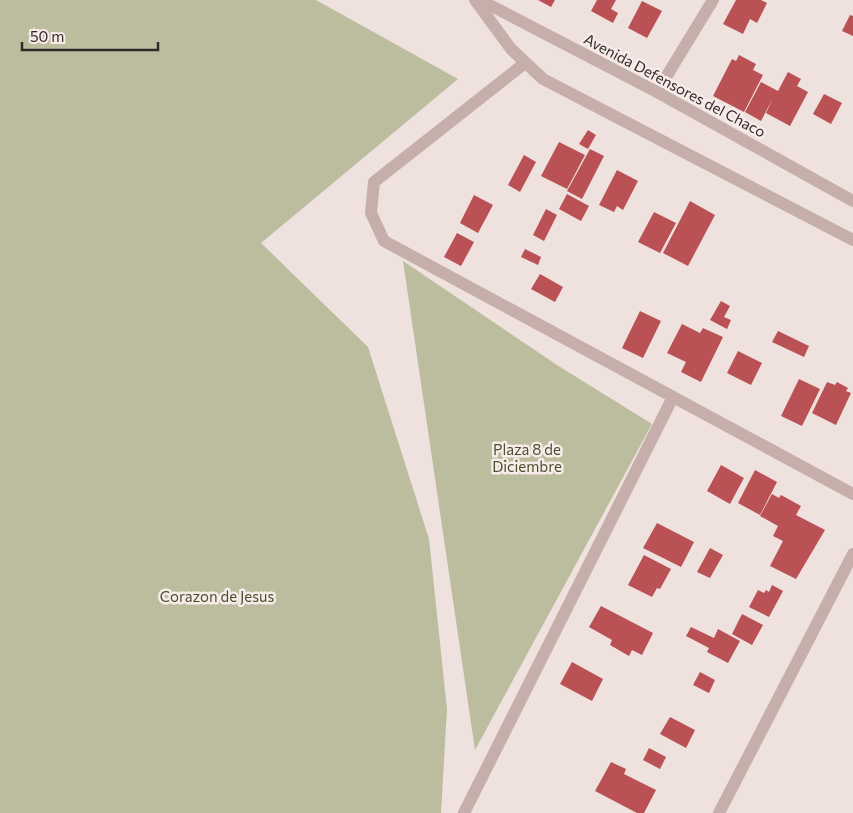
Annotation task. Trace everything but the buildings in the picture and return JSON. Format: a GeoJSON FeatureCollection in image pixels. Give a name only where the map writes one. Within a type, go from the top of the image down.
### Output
{"type":"FeatureCollection","features":[{"type":"Feature","properties":{"kind":"street"},"geometry":{"type":"LineString","coordinates":[[474,0],[511,50],[543,79],[853,240]]}},
{"type":"Feature","properties":{"kind":"street","name":"Avenida Defensores del Chaco"},"geometry":{"type":"LineString","coordinates":[[480,0],[657,92],[853,201]]}},
{"type":"Feature","properties":{"kind":"street"},"geometry":{"type":"LineString","coordinates":[[657,92],[713,0]]}},
{"type":"Feature","properties":{"kind":"street"},"geometry":{"type":"LineString","coordinates":[[525,63],[374,182],[371,213],[384,241],[853,494]]}},
{"type":"Feature","properties":{"kind":"street"},"geometry":{"type":"LineString","coordinates":[[464,813],[673,397]]}},
{"type":"Feature","properties":{"kind":"street"},"geometry":{"type":"LineString","coordinates":[[719,813],[853,554]]}},
{"type":"Feature","properties":{"kind":"green space","name":"Corazon de Jesus"},"geometry":{"type":"Polygon","coordinates":[[[0,0],[316,0],[458,79],[261,243],[368,347],[429,539],[447,709],[441,813],[0,813],[0,0]]]}},
{"type":"Feature","properties":{"kind":"green space","name":"Plaza 8 de Diciembre"},"geometry":{"type":"Polygon","coordinates":[[[403,261],[557,365],[652,424],[475,750],[403,261]]]}}]}
